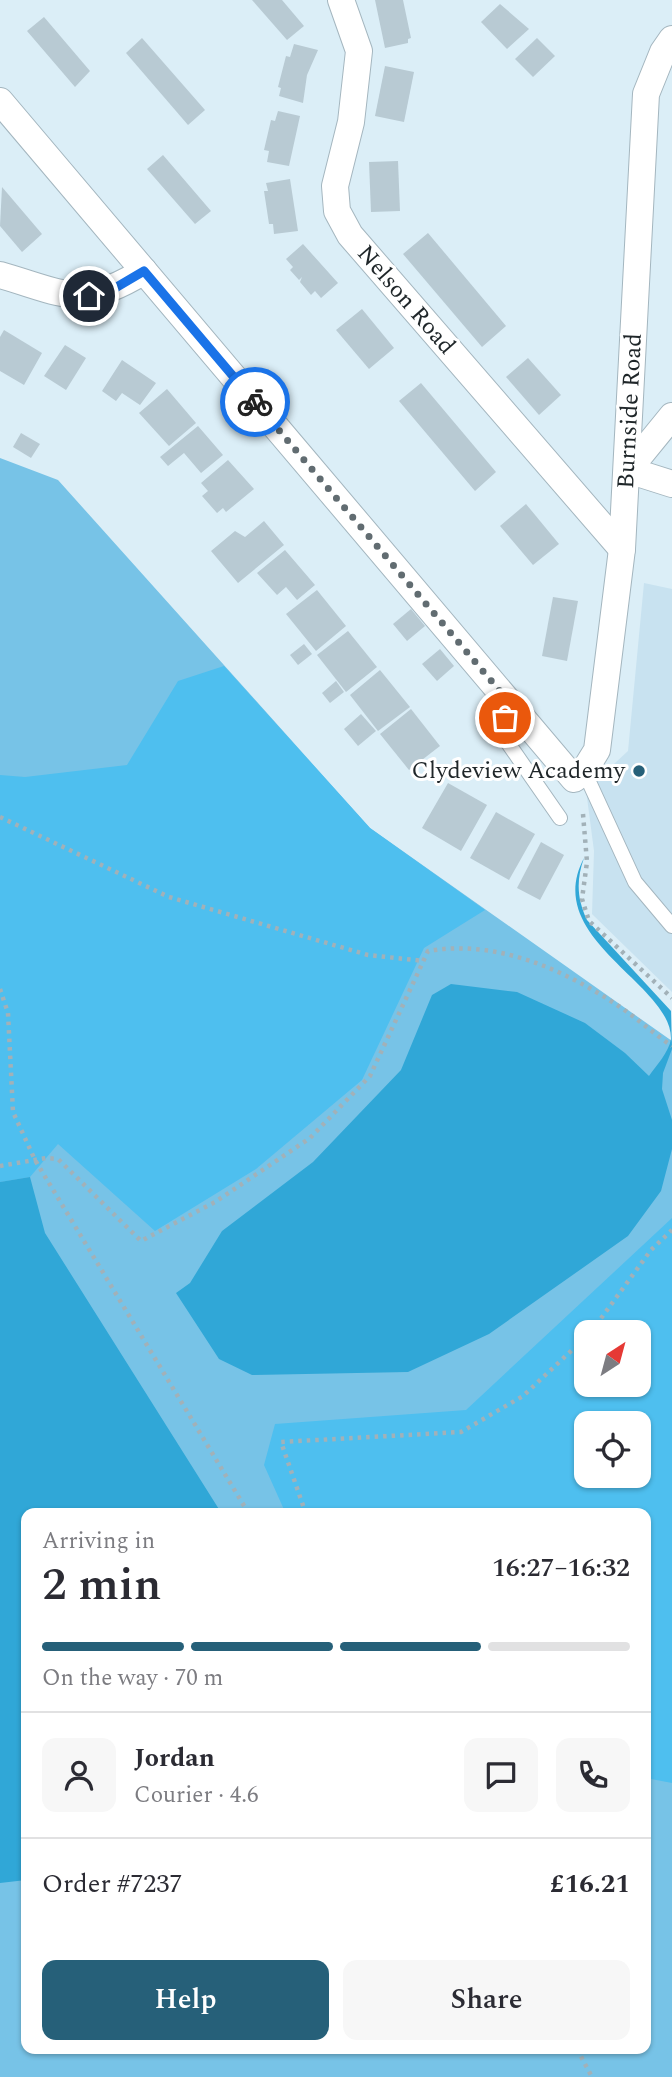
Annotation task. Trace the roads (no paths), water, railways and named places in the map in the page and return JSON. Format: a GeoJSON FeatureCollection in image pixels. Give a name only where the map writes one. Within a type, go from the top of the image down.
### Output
{"type":"FeatureCollection","features":[{"type":"Feature","properties":{"kind":"street","name":"Nelson Road"},"geometry":{"type":"LineString","coordinates":[[341,0],[359,51],[351,122],[335,186],[337,211],[350,235],[622,550]]}},
{"type":"Feature","properties":{"kind":"street","name":"Burnside Road"},"geometry":{"type":"LineString","coordinates":[[579,775],[597,750],[622,550],[646,94],[663,52],[672,39]]}},
{"type":"Feature","properties":{"kind":"street"},"geometry":{"type":"LineString","coordinates":[[0,101],[510,703],[579,775]]}},
{"type":"Feature","properties":{"kind":"street"},"geometry":{"type":"LineString","coordinates":[[0,275],[74,296],[89,296],[110,291],[144,271]]}},
{"type":"Feature","properties":{"kind":"street"},"geometry":{"type":"LineString","coordinates":[[672,416],[628,470],[672,484]]}},
{"type":"Feature","properties":{"kind":"lane"},"geometry":{"type":"LineString","coordinates":[[510,703],[501,733],[560,818]]}},
{"type":"Feature","properties":{"kind":"lane"},"geometry":{"type":"LineString","coordinates":[[579,775],[635,882],[672,926]]}},
{"type":"Feature","properties":{"kind":"place","name":"Clydeview Academy"},"geometry":{"type":"Point","coordinates":[639,771]}}]}
